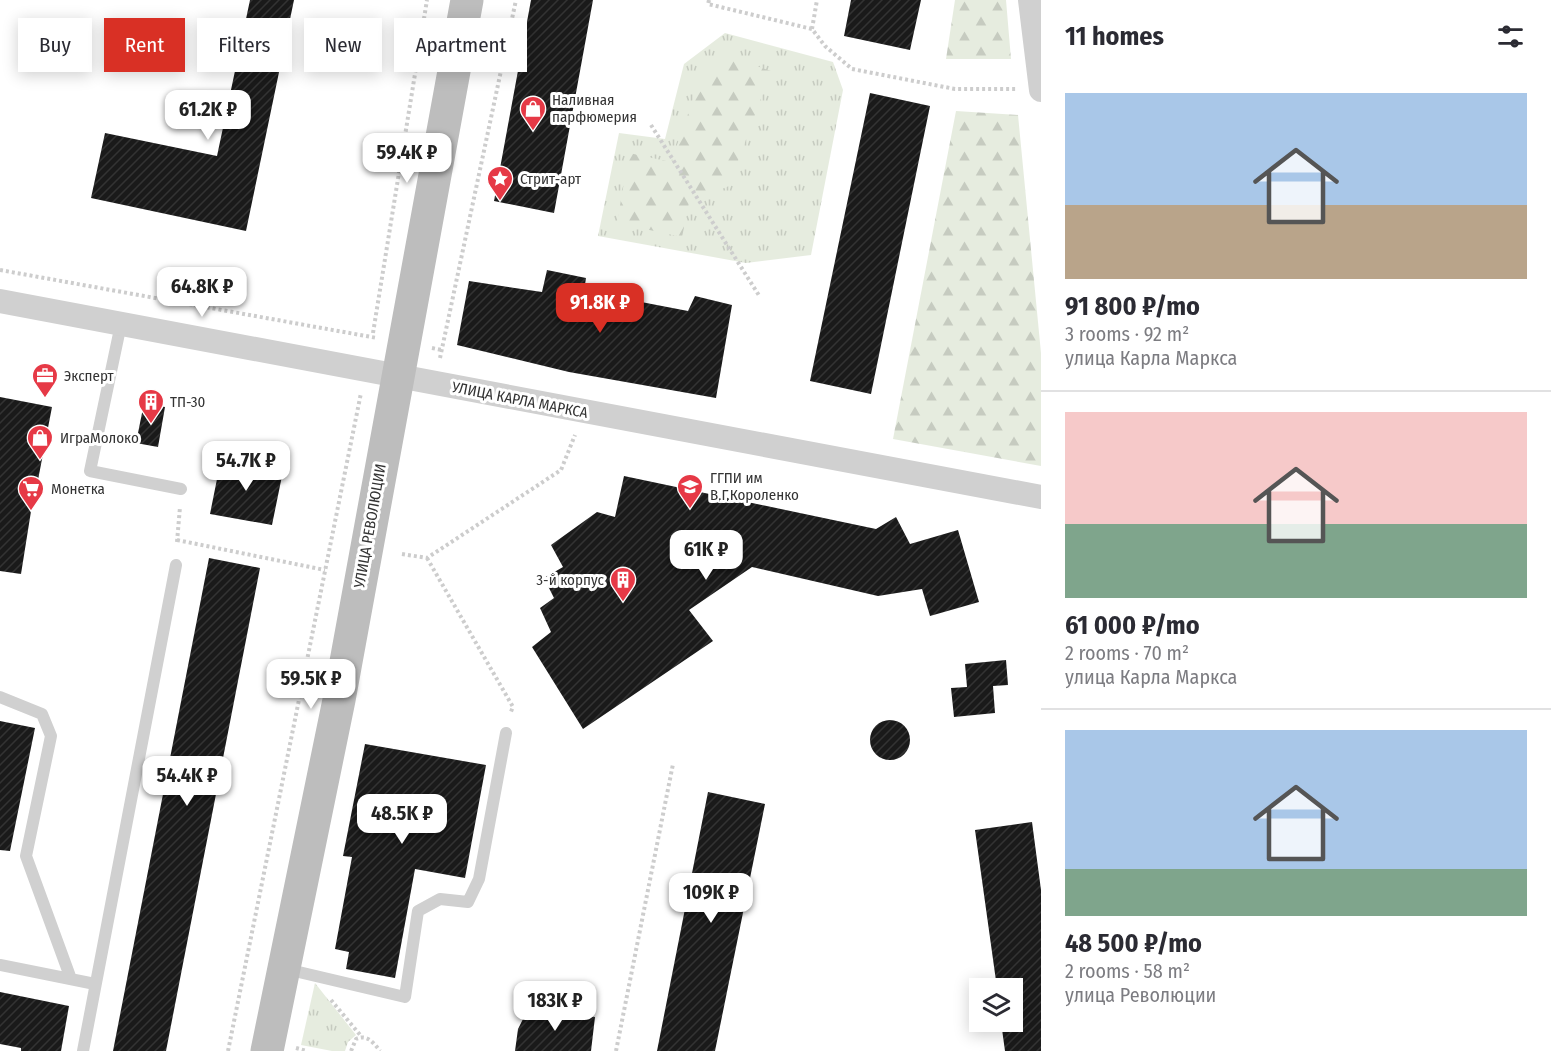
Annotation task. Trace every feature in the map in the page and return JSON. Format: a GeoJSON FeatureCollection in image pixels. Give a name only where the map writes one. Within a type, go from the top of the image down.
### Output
{"type":"FeatureCollection","features":[{"type":"Feature","properties":{"kind":"street","name":"УЛИЦА РЕВОЛЮЦИИ"},"geometry":{"type":"LineString","coordinates":[[267,1051],[297,972],[339,700],[381,374],[467,0]]}},
{"type":"Feature","properties":{"kind":"street"},"geometry":{"type":"LineString","coordinates":[[1030,0],[1041,89]]}},
{"type":"Feature","properties":{"kind":"street","name":"УЛИЦА КАРЛА МАРКСА"},"geometry":{"type":"LineString","coordinates":[[0,301],[1041,497]]}},
{"type":"Feature","properties":{"kind":"lane"},"geometry":{"type":"LineString","coordinates":[[121,324],[90,471],[181,489]]}},
{"type":"Feature","properties":{"kind":"lane"},"geometry":{"type":"LineString","coordinates":[[83,1051],[176,565]]}},
{"type":"Feature","properties":{"kind":"lane"},"geometry":{"type":"LineString","coordinates":[[0,697],[42,714],[51,735],[26,856],[70,979]]}},
{"type":"Feature","properties":{"kind":"lane"},"geometry":{"type":"LineString","coordinates":[[297,972],[405,997],[418,911],[440,899],[468,902],[479,879],[506,733]]}},
{"type":"Feature","properties":{"kind":"lane"},"geometry":{"type":"LineString","coordinates":[[0,965],[95,984]]}},
{"type":"Feature","properties":{"kind":"path"},"geometry":{"type":"LineString","coordinates":[[228,1051],[325,570],[381,374],[388,340],[428,0]]}},
{"type":"Feature","properties":{"kind":"path"},"geometry":{"type":"LineString","coordinates":[[435,384],[516,0]]}},
{"type":"Feature","properties":{"kind":"path"},"geometry":{"type":"LineString","coordinates":[[709,0],[708,4],[812,29],[825,46],[852,69],[955,89],[1041,89]]}},
{"type":"Feature","properties":{"kind":"path"},"geometry":{"type":"LineString","coordinates":[[812,29],[818,0]]}},
{"type":"Feature","properties":{"kind":"path"},"geometry":{"type":"LineString","coordinates":[[651,125],[760,297]]}},
{"type":"Feature","properties":{"kind":"path"},"geometry":{"type":"LineString","coordinates":[[0,270],[442,350]]}},
{"type":"Feature","properties":{"kind":"path"},"geometry":{"type":"LineString","coordinates":[[402,554],[427,558],[561,470],[575,435]]}},
{"type":"Feature","properties":{"kind":"path"},"geometry":{"type":"LineString","coordinates":[[176,565],[181,489]]}},
{"type":"Feature","properties":{"kind":"path"},"geometry":{"type":"LineString","coordinates":[[177,540],[325,570]]}},
{"type":"Feature","properties":{"kind":"path"},"geometry":{"type":"LineString","coordinates":[[427,558],[513,707],[506,733]]}},
{"type":"Feature","properties":{"kind":"path"},"geometry":{"type":"LineString","coordinates":[[616,1051],[674,764]]}},
{"type":"Feature","properties":{"kind":"path"},"geometry":{"type":"LineString","coordinates":[[297,972],[361,1036],[367,1038],[380,1051]]}},
{"type":"Feature","properties":{"kind":"path"},"geometry":{"type":"LineString","coordinates":[[351,1051],[356,1039],[361,1036]]}},
{"type":"Feature","properties":{"kind":"green space"},"geometry":{"type":"Polygon","coordinates":[[[955,0],[1006,0],[1011,59],[946,59],[955,0]]]}},
{"type":"Feature","properties":{"kind":"green space"},"geometry":{"type":"Polygon","coordinates":[[[725,33],[833,62],[843,90],[811,255],[746,263],[598,236],[619,133],[665,139],[684,64],[725,33]]]}},
{"type":"Feature","properties":{"kind":"green space"},"geometry":{"type":"Polygon","coordinates":[[[730,57],[771,71],[729,186],[689,203],[682,237],[617,223],[629,153],[671,162],[700,80],[730,57]]]}},
{"type":"Feature","properties":{"kind":"green space"},"geometry":{"type":"Polygon","coordinates":[[[956,111],[1018,115],[1041,353],[1041,466],[893,439],[956,111]]]}},
{"type":"Feature","properties":{"kind":"green space"},"geometry":{"type":"Polygon","coordinates":[[[315,983],[356,1035],[348,1042],[345,1051],[301,1045],[315,983]]]}},
{"type":"Feature","properties":{"kind":"building"},"geometry":{"type":"Polygon","coordinates":[[[250,0],[294,0],[290,18],[246,18],[250,0]]]}},
{"type":"Feature","properties":{"kind":"building"},"geometry":{"type":"Polygon","coordinates":[[[531,0],[593,0],[554,213],[494,201],[518,72],[527,72],[527,22],[531,0]]]}},
{"type":"Feature","properties":{"kind":"building"},"geometry":{"type":"Polygon","coordinates":[[[851,0],[921,0],[910,50],[844,36],[851,0]]]}},
{"type":"Feature","properties":{"kind":"building"},"geometry":{"type":"Polygon","coordinates":[[[235,72],[279,72],[246,231],[91,198],[105,133],[217,156],[235,72]]]}},
{"type":"Feature","properties":{"kind":"building"},"geometry":{"type":"Polygon","coordinates":[[[870,93],[930,106],[871,394],[810,381],[870,93]]]}},
{"type":"Feature","properties":{"kind":"building"},"geometry":{"type":"Polygon","coordinates":[[[547,270],[586,278],[584,291],[688,311],[695,296],[732,305],[716,398],[569,372],[457,345],[469,281],[542,292],[547,270]]]}},
{"type":"Feature","properties":{"kind":"building"},"geometry":{"type":"Polygon","coordinates":[[[0,397],[52,407],[38,480],[36,480],[21,574],[0,571],[0,397]]]}},
{"type":"Feature","properties":{"kind":"building","name":"ТП-30"},"geometry":{"type":"Polygon","coordinates":[[[144,403],[165,407],[158,447],[136,443],[144,403]]]}},
{"type":"Feature","properties":{"kind":"building"},"geometry":{"type":"Polygon","coordinates":[[[221,459],[283,471],[272,525],[210,514],[221,459]]]}},
{"type":"Feature","properties":{"kind":"building","name":"3-й корпус"},"geometry":{"type":"Polygon","coordinates":[[[624,476],[876,529],[896,517],[910,544],[958,530],[979,602],[930,616],[922,589],[878,596],[752,567],[689,610],[713,641],[583,729],[532,647],[551,632],[540,608],[554,598],[544,578],[563,567],[551,545],[597,512],[615,517],[624,476]]]}},
{"type":"Feature","properties":{"kind":"building"},"geometry":{"type":"Polygon","coordinates":[[[209,558],[260,568],[166,1051],[113,1051],[209,558]]]}},
{"type":"Feature","properties":{"kind":"building"},"geometry":{"type":"Polygon","coordinates":[[[1006,660],[1008,685],[993,686],[995,713],[954,717],[951,688],[967,687],[965,664],[1006,660]]]}},
{"type":"Feature","properties":{"kind":"building"},"geometry":{"type":"Polygon","coordinates":[[[890,720],[904,726],[910,740],[904,754],[890,760],[876,754],[870,740],[876,726],[890,720]]]}},
{"type":"Feature","properties":{"kind":"building"},"geometry":{"type":"Polygon","coordinates":[[[0,721],[35,728],[10,851],[0,850],[0,721]]]}},
{"type":"Feature","properties":{"kind":"building"},"geometry":{"type":"Polygon","coordinates":[[[365,744],[486,765],[465,878],[415,869],[395,978],[346,969],[349,952],[335,949],[352,857],[343,856],[365,744]]]}},
{"type":"Feature","properties":{"kind":"building"},"geometry":{"type":"Polygon","coordinates":[[[708,792],[765,804],[715,1051],[657,1051],[708,792]]]}},
{"type":"Feature","properties":{"kind":"building"},"geometry":{"type":"Polygon","coordinates":[[[1032,822],[1041,890],[1041,1051],[1005,1051],[1002,1032],[1023,1032],[1023,978],[996,978],[975,830],[1032,822]]]}},
{"type":"Feature","properties":{"kind":"building"},"geometry":{"type":"Polygon","coordinates":[[[0,992],[69,1006],[61,1051],[21,1051],[21,1048],[0,1044],[0,992]]]}},
{"type":"Feature","properties":{"kind":"building"},"geometry":{"type":"Polygon","coordinates":[[[529,1007],[595,1017],[591,1051],[515,1051],[518,1029],[529,1007]]]}},
{"type":"Feature","properties":{"kind":"place","name":"Наливная парфюмерия"},"geometry":{"type":"Point","coordinates":[533,132]}},
{"type":"Feature","properties":{"kind":"place","name":"Стрит-арт"},"geometry":{"type":"Point","coordinates":[500,202]}},
{"type":"Feature","properties":{"kind":"place","name":"Эксперт"},"geometry":{"type":"Point","coordinates":[45,399]}},
{"type":"Feature","properties":{"kind":"place","name":"ТП-30"},"geometry":{"type":"Point","coordinates":[151,425]}},
{"type":"Feature","properties":{"kind":"place","name":"ИграМолоко"},"geometry":{"type":"Point","coordinates":[40,461]}},
{"type":"Feature","properties":{"kind":"place","name":"ГГПИ им В.Г.Короленко"},"geometry":{"type":"Point","coordinates":[690,510]}},
{"type":"Feature","properties":{"kind":"place","name":"Монетка"},"geometry":{"type":"Point","coordinates":[31,512]}},
{"type":"Feature","properties":{"kind":"place","name":"3-й корпус"},"geometry":{"type":"Point","coordinates":[623,603]}}]}
